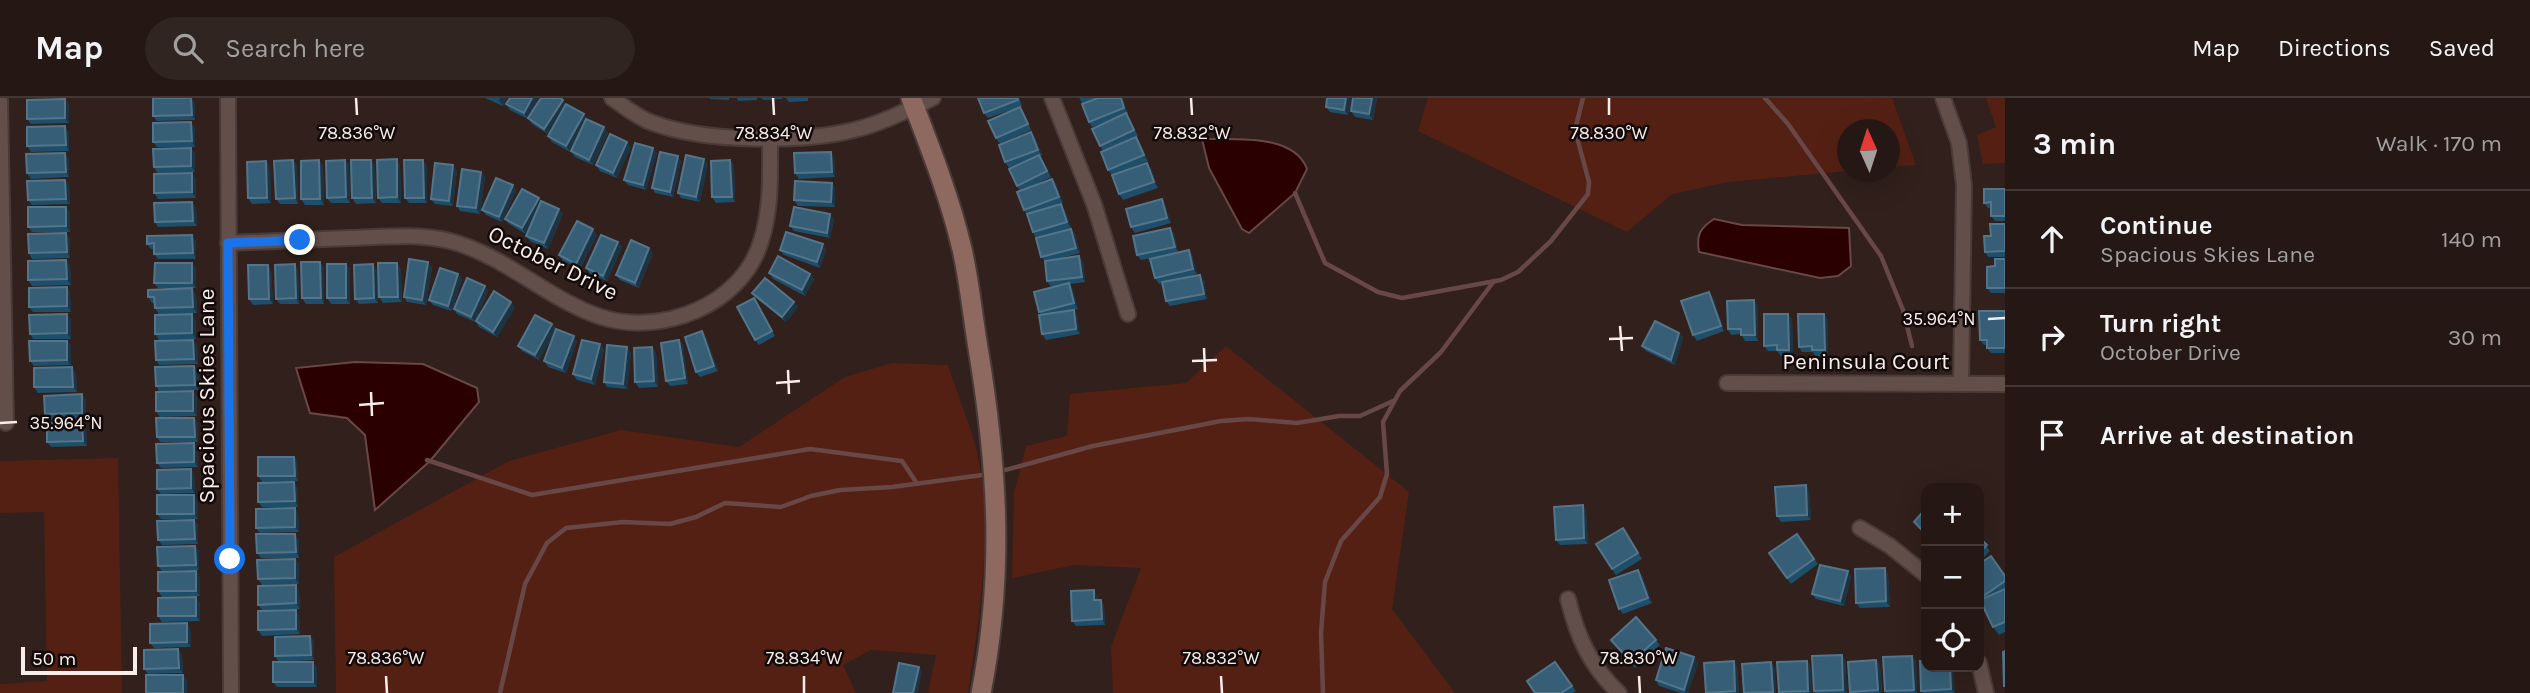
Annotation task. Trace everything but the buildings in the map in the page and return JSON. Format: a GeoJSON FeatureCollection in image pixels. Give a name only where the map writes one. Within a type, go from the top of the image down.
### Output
{"type":"FeatureCollection","features":[{"type":"Feature","properties":{"kind":"street","name":"Spacious Skies Lane"},"geometry":{"type":"LineString","coordinates":[[228,98],[231,693]]}},
{"type":"Feature","properties":{"kind":"street"},"geometry":{"type":"LineString","coordinates":[[612,98],[650,122],[676,130],[701,135],[770,136],[824,135],[856,130],[913,102],[933,98]]}},
{"type":"Feature","properties":{"kind":"street"},"geometry":{"type":"LineString","coordinates":[[1052,98],[1094,204],[1128,314]]}},
{"type":"Feature","properties":{"kind":"street"},"geometry":{"type":"LineString","coordinates":[[1943,98],[1959,143],[1964,186],[1961,384]]}},
{"type":"Feature","properties":{"kind":"street"},"geometry":{"type":"LineString","coordinates":[[0,101],[6,423]]}},
{"type":"Feature","properties":{"kind":"street"},"geometry":{"type":"LineString","coordinates":[[913,102],[954,217],[962,251],[992,442],[998,563],[993,619],[981,693]]}},
{"type":"Feature","properties":{"kind":"street","name":"October Drive"},"geometry":{"type":"LineString","coordinates":[[228,243],[407,236],[449,241],[492,256],[564,299],[601,317],[642,324],[676,319],[700,310],[722,295],[736,282],[761,244],[770,207],[770,136]]}},
{"type":"Feature","properties":{"kind":"street","name":"Peninsula Court"},"geometry":{"type":"LineString","coordinates":[[1727,383],[2005,384]]}},
{"type":"Feature","properties":{"kind":"street"},"geometry":{"type":"LineString","coordinates":[[1860,528],[1890,546],[1921,571]]}},
{"type":"Feature","properties":{"kind":"street"},"geometry":{"type":"LineString","coordinates":[[1568,599],[1582,646],[1605,680],[1619,693]]}},
{"type":"Feature","properties":{"kind":"street"},"geometry":{"type":"LineString","coordinates":[[1981,672],[1986,693]]}},
{"type":"Feature","properties":{"kind":"shaded area"},"geometry":{"type":"Polygon","coordinates":[[[1428,98],[1892,98],[1900,119],[1837,119],[1837,172],[1729,182],[1672,194],[1627,232],[1418,131],[1428,98]]]}},
{"type":"Feature","properties":{"kind":"shaded area"},"geometry":{"type":"Polygon","coordinates":[[[1986,98],[2005,98],[2005,163],[1983,164],[1977,135],[1996,127],[1986,98]]]}},
{"type":"Feature","properties":{"kind":"shaded area"},"geometry":{"type":"Polygon","coordinates":[[[1900,120],[1916,165],[1900,166],[1900,120]]]}},
{"type":"Feature","properties":{"kind":"shaded area"},"geometry":{"type":"Polygon","coordinates":[[[1202,139],[1246,139],[1277,144],[1300,157],[1307,169],[1295,193],[1249,233],[1242,229],[1209,168],[1202,139]]]}},
{"type":"Feature","properties":{"kind":"shaded area"},"geometry":{"type":"Polygon","coordinates":[[[1714,219],[1742,225],[1849,228],[1851,266],[1838,276],[1820,278],[1699,252],[1700,232],[1714,219]]]}},
{"type":"Feature","properties":{"kind":"shaded area"},"geometry":{"type":"Polygon","coordinates":[[[1226,346],[1409,492],[1392,609],[1455,693],[1113,693],[1111,647],[1141,568],[1074,565],[1012,578],[1014,493],[1026,446],[1067,436],[1070,394],[1186,383],[1226,346]]]}},
{"type":"Feature","properties":{"kind":"shaded area"},"geometry":{"type":"Polygon","coordinates":[[[355,362],[423,364],[477,388],[479,402],[430,461],[375,510],[365,435],[347,418],[310,413],[296,368],[355,362]]]}},
{"type":"Feature","properties":{"kind":"shaded area"},"geometry":{"type":"Polygon","coordinates":[[[892,363],[948,365],[977,452],[982,481],[985,541],[968,693],[928,693],[936,655],[871,650],[843,665],[856,693],[336,693],[334,557],[509,461],[621,430],[739,447],[845,377],[892,363]]]}},
{"type":"Feature","properties":{"kind":"shaded area"},"geometry":{"type":"Polygon","coordinates":[[[118,458],[122,693],[0,693],[0,684],[47,681],[44,512],[0,513],[0,461],[118,458]]]}},
{"type":"Feature","properties":{"kind":"waterway"},"geometry":{"type":"LineString","coordinates":[[1295,193],[1325,263],[1378,292],[1402,298],[1501,280],[1518,272],[1551,241],[1588,194],[1589,182],[1575,130],[1583,98]]}},
{"type":"Feature","properties":{"kind":"waterway"},"geometry":{"type":"LineString","coordinates":[[1765,98],[1788,124],[1881,256],[1903,310],[1912,346]]}},
{"type":"Feature","properties":{"kind":"waterway"},"geometry":{"type":"LineString","coordinates":[[1323,693],[1321,633],[1325,582],[1341,541],[1380,497],[1387,474],[1383,422],[1400,391],[1441,352],[1494,281]]}},
{"type":"Feature","properties":{"kind":"waterway"},"geometry":{"type":"LineString","coordinates":[[998,472],[1093,446],[1221,421],[1249,419],[1297,423],[1339,416],[1360,416],[1393,401]]}},
{"type":"Feature","properties":{"kind":"waterway"},"geometry":{"type":"LineString","coordinates":[[427,460],[532,495],[810,449],[902,461],[916,482]]}},
{"type":"Feature","properties":{"kind":"waterway"},"geometry":{"type":"LineString","coordinates":[[500,693],[525,584],[547,543],[566,528],[623,522],[670,524],[696,517],[725,503],[781,507],[811,496],[840,490],[892,487],[990,474]]}},
{"type":"Feature","properties":{"kind":"route"},"geometry":{"type":"LineString","coordinates":[[230,559],[228,243],[300,240]]}}]}
